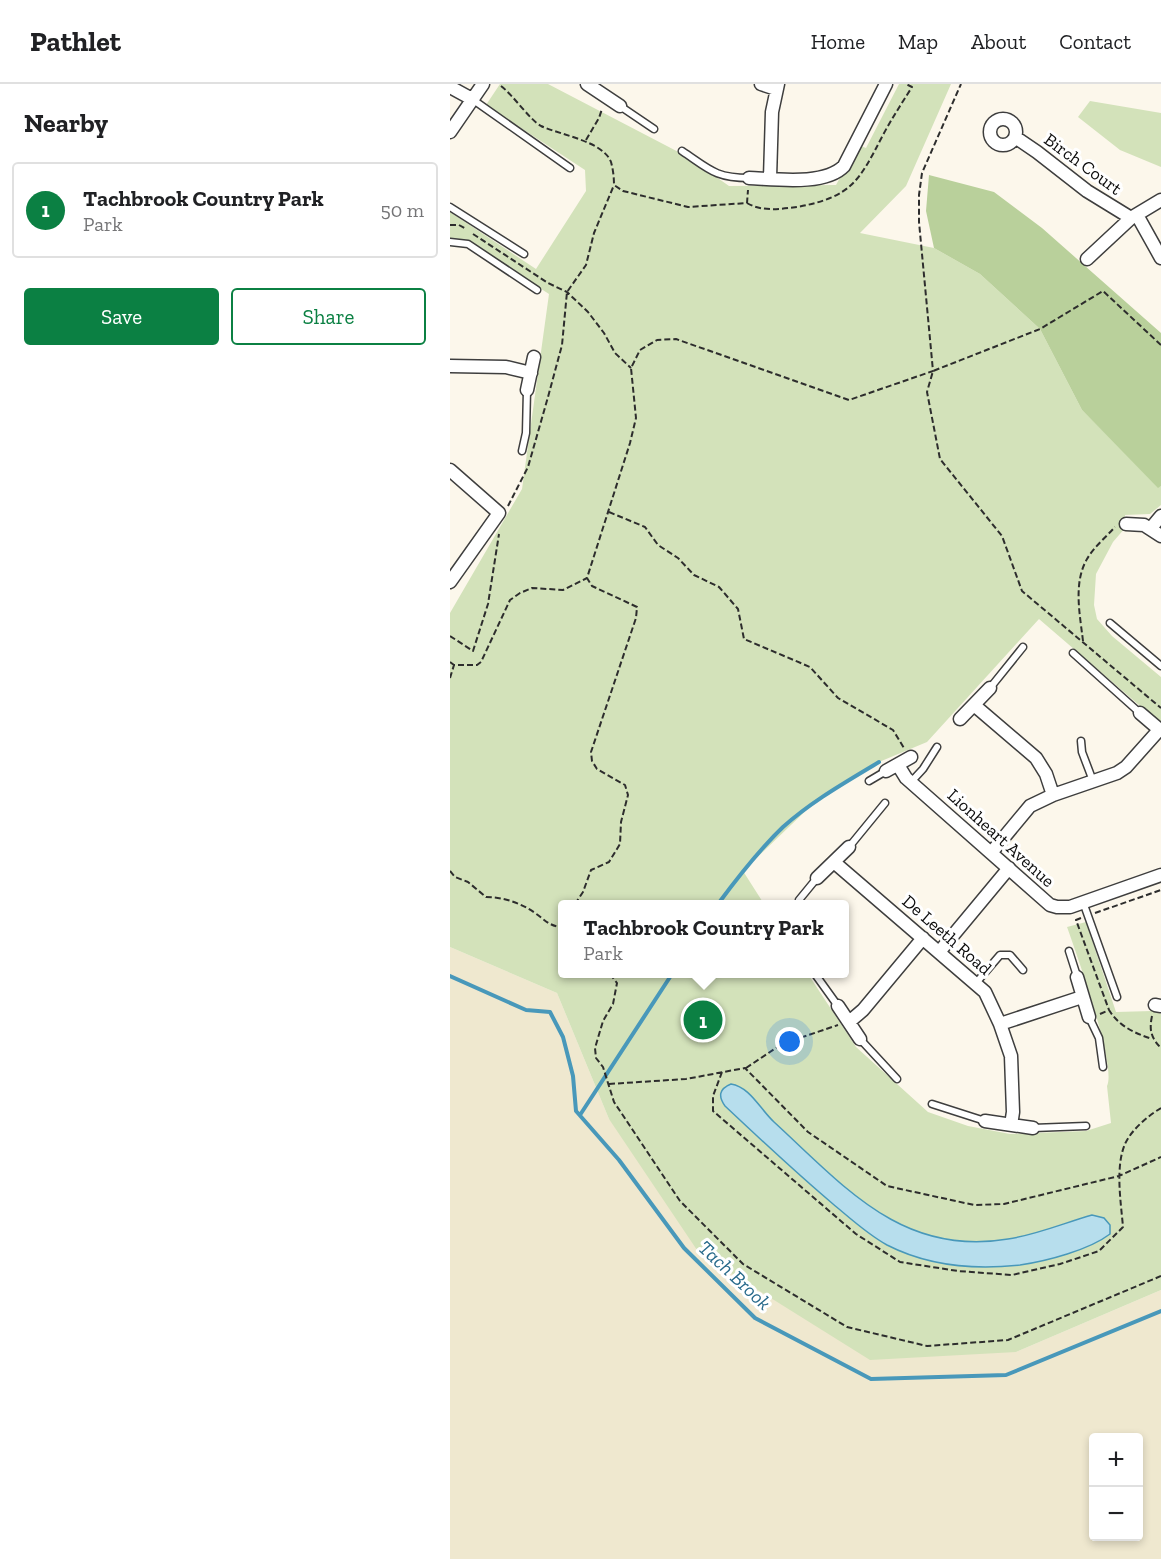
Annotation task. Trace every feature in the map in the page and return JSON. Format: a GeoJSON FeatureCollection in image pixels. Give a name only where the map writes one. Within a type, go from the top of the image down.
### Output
{"type":"FeatureCollection","features":[{"type":"Feature","properties":{"kind":"street"},"geometry":{"type":"LineString","coordinates":[[450,132],[483,84]]}},
{"type":"Feature","properties":{"kind":"street"},"geometry":{"type":"LineString","coordinates":[[587,84],[603,91],[620,106]]}},
{"type":"Feature","properties":{"kind":"street"},"geometry":{"type":"LineString","coordinates":[[761,84],[777,86],[771,112],[770,178]]}},
{"type":"Feature","properties":{"kind":"street"},"geometry":{"type":"LineString","coordinates":[[749,178],[815,178],[832,176],[838,172],[844,166],[886,84]]}},
{"type":"Feature","properties":{"kind":"street"},"geometry":{"type":"LineString","coordinates":[[450,87],[472,99]]}},
{"type":"Feature","properties":{"kind":"street","name":"Birch Court"},"geometry":{"type":"LineString","coordinates":[[1015,137],[1087,191],[1134,217]]}},
{"type":"Feature","properties":{"kind":"street"},"geometry":{"type":"LineString","coordinates":[[1087,259],[1134,217],[1161,200]]}},
{"type":"Feature","properties":{"kind":"street"},"geometry":{"type":"LineString","coordinates":[[1134,217],[1161,258]]}},
{"type":"Feature","properties":{"kind":"street"},"geometry":{"type":"LineString","coordinates":[[527,390],[534,357]]}},
{"type":"Feature","properties":{"kind":"street"},"geometry":{"type":"LineString","coordinates":[[450,366],[506,367],[531,373]]}},
{"type":"Feature","properties":{"kind":"street"},"geometry":{"type":"LineString","coordinates":[[450,470],[499,513],[450,582]]}},
{"type":"Feature","properties":{"kind":"street"},"geometry":{"type":"LineString","coordinates":[[1126,524],[1144,525],[1156,532],[1161,516]]}},
{"type":"Feature","properties":{"kind":"street"},"geometry":{"type":"LineString","coordinates":[[960,719],[990,688]]}},
{"type":"Feature","properties":{"kind":"street"},"geometry":{"type":"LineString","coordinates":[[974,705],[1036,758],[1046,774],[1053,795]]}},
{"type":"Feature","properties":{"kind":"street"},"geometry":{"type":"LineString","coordinates":[[991,853],[1030,806],[1053,795],[1117,773],[1126,767],[1160,730],[1140,713]]}},
{"type":"Feature","properties":{"kind":"street"},"geometry":{"type":"LineString","coordinates":[[886,771],[898,765],[908,752]]}},
{"type":"Feature","properties":{"kind":"street","name":"Lionheart Avenue"},"geometry":{"type":"LineString","coordinates":[[898,765],[911,782],[1050,905],[1064,908],[1161,875]]}},
{"type":"Feature","properties":{"kind":"street"},"geometry":{"type":"LineString","coordinates":[[817,879],[849,847]]}},
{"type":"Feature","properties":{"kind":"street","name":"De Leeth Road"},"geometry":{"type":"LineString","coordinates":[[835,863],[985,992],[1000,1024],[1012,1066],[1011,1125]]}},
{"type":"Feature","properties":{"kind":"street"},"geometry":{"type":"LineString","coordinates":[[940,951],[1009,867]]}},
{"type":"Feature","properties":{"kind":"street"},"geometry":{"type":"LineString","coordinates":[[849,1022],[863,1010],[923,938]]}},
{"type":"Feature","properties":{"kind":"street"},"geometry":{"type":"LineString","coordinates":[[1077,977],[1089,1017]]}},
{"type":"Feature","properties":{"kind":"street"},"geometry":{"type":"LineString","coordinates":[[1000,1024],[1082,997]]}},
{"type":"Feature","properties":{"kind":"street"},"geometry":{"type":"LineString","coordinates":[[838,1006],[861,1039]]}},
{"type":"Feature","properties":{"kind":"street"},"geometry":{"type":"LineString","coordinates":[[985,1121],[1033,1128]]}},
{"type":"Feature","properties":{"kind":"lane"},"geometry":{"type":"LineString","coordinates":[[472,99],[570,168]]}},
{"type":"Feature","properties":{"kind":"lane"},"geometry":{"type":"LineString","coordinates":[[620,106],[654,129]]}},
{"type":"Feature","properties":{"kind":"lane"},"geometry":{"type":"LineString","coordinates":[[682,152],[718,175],[729,178],[749,178]]}},
{"type":"Feature","properties":{"kind":"lane"},"geometry":{"type":"LineString","coordinates":[[450,207],[524,254]]}},
{"type":"Feature","properties":{"kind":"lane"},"geometry":{"type":"LineString","coordinates":[[450,242],[468,244],[537,290]]}},
{"type":"Feature","properties":{"kind":"lane"},"geometry":{"type":"LineString","coordinates":[[522,450],[526,434],[527,390]]}},
{"type":"Feature","properties":{"kind":"lane"},"geometry":{"type":"LineString","coordinates":[[1110,623],[1161,666]]}},
{"type":"Feature","properties":{"kind":"lane"},"geometry":{"type":"LineString","coordinates":[[990,688],[1023,647]]}},
{"type":"Feature","properties":{"kind":"lane"},"geometry":{"type":"LineString","coordinates":[[1073,653],[1140,713]]}},
{"type":"Feature","properties":{"kind":"lane"},"geometry":{"type":"LineString","coordinates":[[1081,741],[1082,752],[1093,781]]}},
{"type":"Feature","properties":{"kind":"lane"},"geometry":{"type":"LineString","coordinates":[[911,782],[937,747]]}},
{"type":"Feature","properties":{"kind":"lane"},"geometry":{"type":"LineString","coordinates":[[868,781],[886,771]]}},
{"type":"Feature","properties":{"kind":"lane"},"geometry":{"type":"LineString","coordinates":[[849,847],[885,803]]}},
{"type":"Feature","properties":{"kind":"lane"},"geometry":{"type":"LineString","coordinates":[[799,900],[817,879]]}},
{"type":"Feature","properties":{"kind":"lane"},"geometry":{"type":"LineString","coordinates":[[1083,902],[1117,997]]}},
{"type":"Feature","properties":{"kind":"lane"},"geometry":{"type":"LineString","coordinates":[[1069,951],[1077,977]]}},
{"type":"Feature","properties":{"kind":"lane"},"geometry":{"type":"LineString","coordinates":[[976,983],[1000,955],[1010,955],[1023,970]]}},
{"type":"Feature","properties":{"kind":"lane"},"geometry":{"type":"LineString","coordinates":[[817,978],[838,1006]]}},
{"type":"Feature","properties":{"kind":"lane"},"geometry":{"type":"LineString","coordinates":[[1089,1017],[1099,1038],[1103,1067]]}},
{"type":"Feature","properties":{"kind":"lane"},"geometry":{"type":"LineString","coordinates":[[861,1039],[897,1079]]}},
{"type":"Feature","properties":{"kind":"lane"},"geometry":{"type":"LineString","coordinates":[[932,1104],[985,1121]]}},
{"type":"Feature","properties":{"kind":"lane"},"geometry":{"type":"LineString","coordinates":[[1033,1128],[1086,1126]]}},
{"type":"Feature","properties":{"kind":"path"},"geometry":{"type":"LineString","coordinates":[[961,84],[922,173],[919,195],[919,222],[933,371],[927,392],[940,459],[1002,536],[1022,591],[1161,708]]}},
{"type":"Feature","properties":{"kind":"path"},"geometry":{"type":"LineString","coordinates":[[501,86],[539,125],[586,140],[606,153],[610,160],[614,185],[594,233],[586,265],[567,292],[562,345],[549,397],[528,467],[505,511]]}},
{"type":"Feature","properties":{"kind":"path"},"geometry":{"type":"LineString","coordinates":[[586,140],[603,91]]}},
{"type":"Feature","properties":{"kind":"path"},"geometry":{"type":"LineString","coordinates":[[614,185],[623,191],[678,205],[715,207],[747,203],[749,178]]}},
{"type":"Feature","properties":{"kind":"path"},"geometry":{"type":"LineString","coordinates":[[450,225],[465,228],[548,283],[567,292],[588,312],[604,333],[615,353],[630,368]]}},
{"type":"Feature","properties":{"kind":"path"},"geometry":{"type":"LineString","coordinates":[[450,662],[454,665],[477,665],[481,662],[510,600],[520,593],[532,588],[563,590],[587,578],[636,418],[630,368],[640,350],[657,340],[676,339],[849,400],[933,371],[1040,329],[1102,291],[1161,345]]}},
{"type":"Feature","properties":{"kind":"path"},"geometry":{"type":"LineString","coordinates":[[608,512],[645,527],[658,545],[678,558],[694,575],[719,587],[738,609],[744,639],[810,668],[838,698],[894,729],[908,752]]}},
{"type":"Feature","properties":{"kind":"path"},"geometry":{"type":"LineString","coordinates":[[1083,643],[1078,599],[1080,579],[1087,559],[1115,527],[1126,524]]}},
{"type":"Feature","properties":{"kind":"path"},"geometry":{"type":"LineString","coordinates":[[450,636],[473,651],[488,604],[499,531]]}},
{"type":"Feature","properties":{"kind":"path"},"geometry":{"type":"LineString","coordinates":[[577,900],[583,892],[591,870],[609,862],[620,844],[621,822],[628,795],[625,785],[597,769],[591,752],[636,618],[637,607],[592,586],[587,578]]}},
{"type":"Feature","properties":{"kind":"path"},"geometry":{"type":"LineString","coordinates":[[450,678],[454,665]]}},
{"type":"Feature","properties":{"kind":"path"},"geometry":{"type":"LineString","coordinates":[[450,871],[455,877],[468,882],[486,897],[499,897],[516,903],[535,913],[549,926],[558,927]]}},
{"type":"Feature","properties":{"kind":"path"},"geometry":{"type":"LineString","coordinates":[[613,978],[617,983],[613,1004],[603,1021],[595,1048],[596,1058],[603,1067],[614,1102],[680,1201],[743,1264],[847,1327],[927,1346],[1008,1340],[1161,1276]]}},
{"type":"Feature","properties":{"kind":"path"},"geometry":{"type":"LineString","coordinates":[[1152,1039],[1150,1025],[1158,1005]]}},
{"type":"Feature","properties":{"kind":"path"},"geometry":{"type":"LineString","coordinates":[[1089,1017],[1109,1010],[1120,1024],[1138,1035],[1152,1039],[1161,1048]]}},
{"type":"Feature","properties":{"kind":"path"},"geometry":{"type":"LineString","coordinates":[[609,1084],[686,1079],[745,1068],[782,1044],[849,1022]]}},
{"type":"Feature","properties":{"kind":"path"},"geometry":{"type":"LineString","coordinates":[[745,1068],[808,1132],[887,1185],[974,1205],[1004,1204],[1119,1176],[1161,1157]]}},
{"type":"Feature","properties":{"kind":"path"},"geometry":{"type":"LineString","coordinates":[[722,1072],[713,1096],[713,1111],[856,1234],[900,1262],[958,1271],[1012,1275],[1060,1264],[1099,1251],[1123,1227],[1119,1176],[1125,1143],[1147,1117],[1161,1108]]}},
{"type":"Feature","properties":{"kind":"shaded area"},"geometry":{"type":"Polygon","coordinates":[[[450,947],[557,993],[609,1119],[1016,1352],[1161,1290],[1161,1559],[450,1559],[450,947]]]}},
{"type":"Feature","properties":{"kind":"green space"},"geometry":{"type":"Polygon","coordinates":[[[500,84],[548,84],[688,157],[729,186],[836,185],[858,145],[866,148],[899,84],[951,84],[906,186],[860,233],[934,248],[980,274],[1040,329],[1082,410],[1158,487],[1161,486],[1161,505],[1150,514],[1125,515],[1125,528],[1113,542],[1096,574],[1094,605],[1097,619],[1112,636],[1161,677],[1161,724],[1039,619],[927,742],[879,762],[816,801],[743,871],[761,900],[558,900],[558,978],[811,978],[856,1047],[928,1112],[968,1126],[1010,1134],[1086,1131],[1111,1123],[1107,1086],[1109,1075],[1101,1034],[1067,927],[1086,922],[1116,1012],[1152,1011],[1161,1014],[1161,1290],[1016,1352],[870,1360],[699,1253],[609,1119],[557,993],[450,947],[450,613],[522,489],[549,294],[465,239],[450,239],[450,212],[536,269],[586,191],[585,170],[486,105],[500,84]]]}},
{"type":"Feature","properties":{"kind":"green space"},"geometry":{"type":"Polygon","coordinates":[[[1090,101],[1161,113],[1161,167],[1120,150],[1078,117],[1090,101]]]}},
{"type":"Feature","properties":{"kind":"green space"},"geometry":{"type":"Polygon","coordinates":[[[929,175],[994,192],[1042,228],[1161,333],[1161,486],[1158,488],[1082,410],[1040,329],[980,274],[934,248],[926,211],[929,175]]]}},
{"type":"Feature","properties":{"kind":"water"},"geometry":{"type":"Polygon","coordinates":[[[731,1084],[744,1089],[774,1122],[851,1192],[906,1227],[937,1237],[970,1242],[1018,1237],[1092,1215],[1104,1218],[1110,1225],[1110,1234],[1091,1245],[1067,1254],[1020,1265],[986,1267],[952,1265],[903,1252],[880,1241],[852,1220],[791,1168],[725,1106],[721,1093],[731,1084]]]}},
{"type":"Feature","properties":{"kind":"waterway"},"geometry":{"type":"LineString","coordinates":[[721,900],[749,864],[783,827],[817,800],[879,762]]}},
{"type":"Feature","properties":{"kind":"waterway","name":"Tach Brook"},"geometry":{"type":"LineString","coordinates":[[450,976],[526,1010],[550,1012],[563,1037],[573,1076],[576,1111],[619,1160],[684,1248],[755,1318],[871,1379],[1006,1375],[1161,1311]]}},
{"type":"Feature","properties":{"kind":"waterway"},"geometry":{"type":"LineString","coordinates":[[580,1115],[669,978]]}},
{"type":"Feature","properties":{"kind":"place","name":"Tachbrook Country Park"},"geometry":{"type":"Point","coordinates":[703,1020]}}]}
